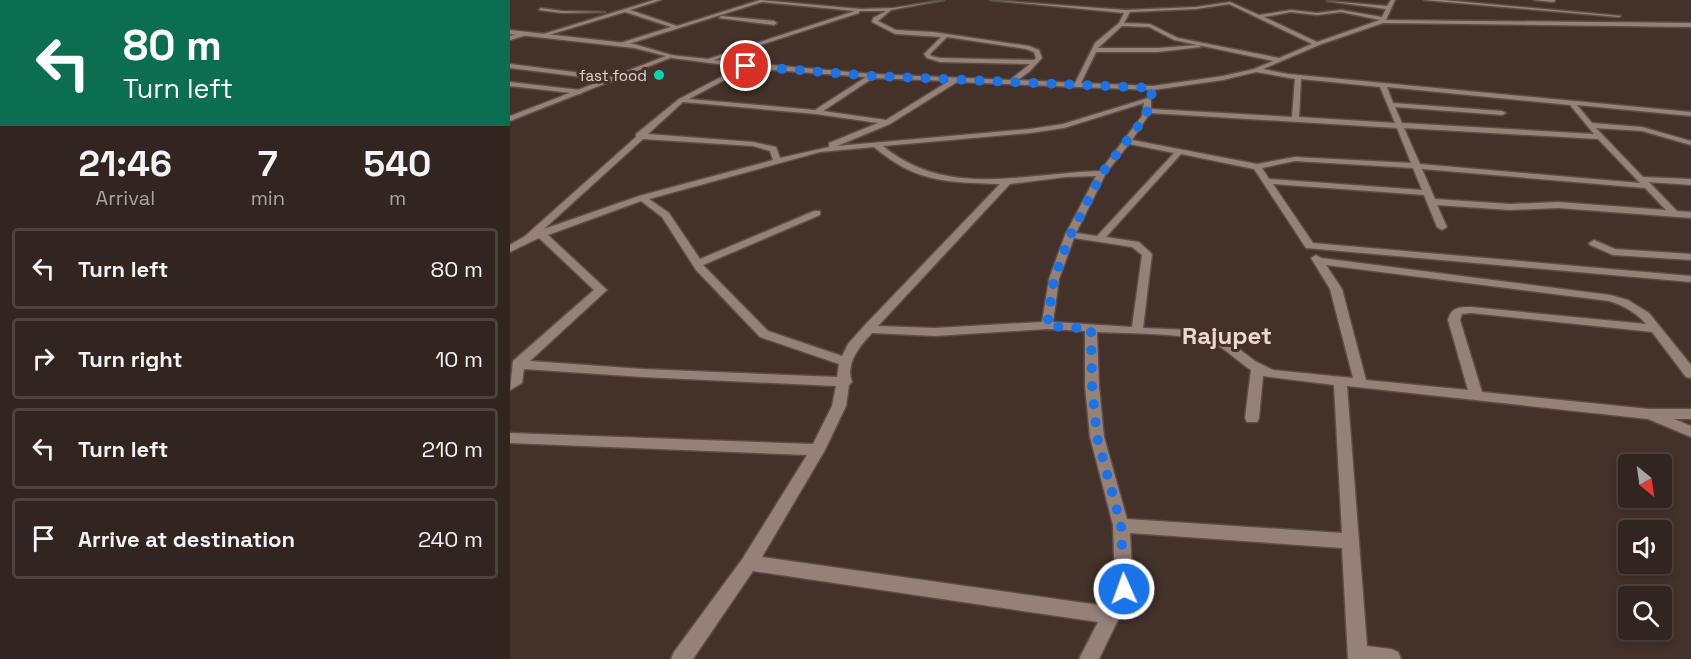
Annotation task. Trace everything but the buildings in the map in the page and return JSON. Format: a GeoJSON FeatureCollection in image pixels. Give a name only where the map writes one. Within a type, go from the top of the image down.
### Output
{"type":"FeatureCollection","features":[{"type":"Feature","properties":{"kind":"street"},"geometry":{"type":"LineString","coordinates":[[540,36],[659,0]]}},
{"type":"Feature","properties":{"kind":"street"},"geometry":{"type":"LineString","coordinates":[[622,44],[764,1],[860,10],[893,9],[942,0]]}},
{"type":"Feature","properties":{"kind":"street"},"geometry":{"type":"LineString","coordinates":[[992,0],[1127,12],[1196,8],[1230,3]]}},
{"type":"Feature","properties":{"kind":"street"},"geometry":{"type":"LineString","coordinates":[[1219,0],[1260,16],[1274,25],[1317,44]]}},
{"type":"Feature","properties":{"kind":"street"},"geometry":{"type":"LineString","coordinates":[[510,32],[622,44],[672,56],[746,66],[872,76],[1153,88],[1222,78],[1256,70],[1317,44],[1383,20],[1393,0]]}},
{"type":"Feature","properties":{"kind":"street"},"geometry":{"type":"LineString","coordinates":[[1426,0],[1619,16]]}},
{"type":"Feature","properties":{"kind":"street"},"geometry":{"type":"LineString","coordinates":[[1536,0],[1553,1]]}},
{"type":"Feature","properties":{"kind":"street"},"geometry":{"type":"LineString","coordinates":[[706,61],[860,10],[876,1]]}},
{"type":"Feature","properties":{"kind":"street"},"geometry":{"type":"LineString","coordinates":[[1329,1],[1389,9]]}},
{"type":"Feature","properties":{"kind":"street"},"geometry":{"type":"LineString","coordinates":[[1130,5],[1134,11]]}},
{"type":"Feature","properties":{"kind":"street"},"geometry":{"type":"LineString","coordinates":[[541,9],[576,12],[622,10],[677,28]]}},
{"type":"Feature","properties":{"kind":"street"},"geometry":{"type":"LineString","coordinates":[[893,9],[875,19],[876,24],[895,32],[945,36],[1027,47],[1037,51],[1040,55],[1035,62],[1010,83]]}},
{"type":"Feature","properties":{"kind":"street"},"geometry":{"type":"LineString","coordinates":[[1260,16],[1291,11],[1317,14],[1341,12],[1383,20],[1691,25]]}},
{"type":"Feature","properties":{"kind":"street"},"geometry":{"type":"LineString","coordinates":[[1077,85],[1097,44],[1121,24],[1127,12]]}},
{"type":"Feature","properties":{"kind":"street"},"geometry":{"type":"LineString","coordinates":[[717,16],[774,23]]}},
{"type":"Feature","properties":{"kind":"street"},"geometry":{"type":"LineString","coordinates":[[1121,24],[1150,26],[1176,39],[1279,60]]}},
{"type":"Feature","properties":{"kind":"street"},"geometry":{"type":"LineString","coordinates":[[510,38],[525,34]]}},
{"type":"Feature","properties":{"kind":"street"},"geometry":{"type":"LineString","coordinates":[[945,36],[927,54],[928,57],[1035,62]]}},
{"type":"Feature","properties":{"kind":"street"},"geometry":{"type":"LineString","coordinates":[[1094,50],[1158,50],[1208,46]]}},
{"type":"Feature","properties":{"kind":"street"},"geometry":{"type":"LineString","coordinates":[[510,119],[672,56]]}},
{"type":"Feature","properties":{"kind":"street"},"geometry":{"type":"LineString","coordinates":[[510,66],[614,79]]}},
{"type":"Feature","properties":{"kind":"street"},"geometry":{"type":"LineString","coordinates":[[535,236],[639,136],[681,100],[746,66]]}},
{"type":"Feature","properties":{"kind":"street"},"geometry":{"type":"LineString","coordinates":[[1256,70],[1298,77],[1691,114]]}},
{"type":"Feature","properties":{"kind":"street"},"geometry":{"type":"LineString","coordinates":[[816,112],[872,76]]}},
{"type":"Feature","properties":{"kind":"street"},"geometry":{"type":"LineString","coordinates":[[1295,120],[1298,77]]}},
{"type":"Feature","properties":{"kind":"street"},"geometry":{"type":"LineString","coordinates":[[820,150],[887,122],[955,80]]}},
{"type":"Feature","properties":{"kind":"street"},"geometry":{"type":"LineString","coordinates":[[510,84],[580,92]]}},
{"type":"Feature","properties":{"kind":"street"},"geometry":{"type":"LineString","coordinates":[[1382,84],[1442,227]]}},
{"type":"Feature","properties":{"kind":"street"},"geometry":{"type":"LineString","coordinates":[[1047,326],[1054,279],[1070,236],[1102,173],[1146,116],[1153,88]]}},
{"type":"Feature","properties":{"kind":"street"},"geometry":{"type":"LineString","coordinates":[[681,100],[816,112],[887,122]]}},
{"type":"Feature","properties":{"kind":"street"},"geometry":{"type":"LineString","coordinates":[[1571,102],[1600,137],[1674,213]]}},
{"type":"Feature","properties":{"kind":"street"},"geometry":{"type":"LineString","coordinates":[[1391,105],[1502,113]]}},
{"type":"Feature","properties":{"kind":"street"},"geometry":{"type":"LineString","coordinates":[[511,247],[535,236],[642,198],[820,150],[1030,131],[1064,126],[1148,106],[1295,120],[1600,137]]}},
{"type":"Feature","properties":{"kind":"street"},"geometry":{"type":"LineString","coordinates":[[1590,125],[1642,129],[1691,143]]}},
{"type":"Feature","properties":{"kind":"street"},"geometry":{"type":"LineString","coordinates":[[639,136],[753,144],[772,149],[777,161]]}},
{"type":"Feature","properties":{"kind":"street"},"geometry":{"type":"LineString","coordinates":[[1127,141],[1257,167],[1295,159],[1644,182],[1691,182]]}},
{"type":"Feature","properties":{"kind":"street"},"geometry":{"type":"LineString","coordinates":[[876,144],[894,161],[919,173],[937,178],[1007,182],[1066,174],[1102,173]]}},
{"type":"Feature","properties":{"kind":"street"},"geometry":{"type":"LineString","coordinates":[[1099,239],[1180,152]]}},
{"type":"Feature","properties":{"kind":"street"},"geometry":{"type":"LineString","coordinates":[[1257,167],[1336,289],[1360,385]]}},
{"type":"Feature","properties":{"kind":"street"},"geometry":{"type":"LineString","coordinates":[[1266,181],[1510,207],[1558,206],[1691,215]]}},
{"type":"Feature","properties":{"kind":"street"},"geometry":{"type":"LineString","coordinates":[[681,659],[749,563],[818,450],[839,406],[845,382],[846,362],[852,347],[1007,182]]}},
{"type":"Feature","properties":{"kind":"street"},"geometry":{"type":"LineString","coordinates":[[642,198],[666,215],[697,264],[764,334],[846,362]]}},
{"type":"Feature","properties":{"kind":"street"},"geometry":{"type":"LineString","coordinates":[[697,264],[817,213]]}},
{"type":"Feature","properties":{"kind":"street"},"geometry":{"type":"LineString","coordinates":[[510,385],[517,380],[518,363],[601,290],[535,236]]}},
{"type":"Feature","properties":{"kind":"street"},"geometry":{"type":"LineString","coordinates":[[1070,236],[1134,244],[1147,254],[1137,331]]}},
{"type":"Feature","properties":{"kind":"street"},"geometry":{"type":"LineString","coordinates":[[1594,243],[1613,252],[1626,254],[1691,257]]}},
{"type":"Feature","properties":{"kind":"street"},"geometry":{"type":"LineString","coordinates":[[1310,246],[1691,279]]}},
{"type":"Feature","properties":{"kind":"street"},"geometry":{"type":"LineString","coordinates":[[1318,261],[1610,298],[1636,308],[1656,329],[1691,374]]}},
{"type":"Feature","properties":{"kind":"street"},"geometry":{"type":"LineString","coordinates":[[1477,397],[1454,320],[1459,311],[1471,310],[1656,329]]}},
{"type":"Feature","properties":{"kind":"street"},"geometry":{"type":"LineString","coordinates":[[868,329],[925,331],[1047,326],[1204,335],[1233,350],[1257,370],[1270,374],[1649,414],[1691,414]]}},
{"type":"Feature","properties":{"kind":"street"},"geometry":{"type":"LineString","coordinates":[[1089,659],[1124,589],[1121,525],[1097,437],[1092,386],[1091,329]]}},
{"type":"Feature","properties":{"kind":"street"},"geometry":{"type":"LineString","coordinates":[[518,363],[644,373],[845,382]]}},
{"type":"Feature","properties":{"kind":"street"},"geometry":{"type":"LineString","coordinates":[[1252,418],[1257,370]]}},
{"type":"Feature","properties":{"kind":"street"},"geometry":{"type":"LineString","coordinates":[[1340,383],[1358,657],[1391,659]]}},
{"type":"Feature","properties":{"kind":"street"},"geometry":{"type":"LineString","coordinates":[[1649,414],[1691,432]]}},
{"type":"Feature","properties":{"kind":"street"},"geometry":{"type":"LineString","coordinates":[[510,438],[818,450]]}},
{"type":"Feature","properties":{"kind":"street"},"geometry":{"type":"LineString","coordinates":[[1121,525],[1350,541]]}},
{"type":"Feature","properties":{"kind":"street"},"geometry":{"type":"LineString","coordinates":[[749,563],[1111,615]]}},
{"type":"Feature","properties":{"kind":"place","name":"fast food"},"geometry":{"type":"Point","coordinates":[659,75]}},
{"type":"Feature","properties":{"kind":"district","name":"Rajupet"},"geometry":{"type":"Point","coordinates":[1227,335]}},
{"type":"Feature","properties":{"kind":"route"},"geometry":{"type":"LineString","coordinates":[[746,66],[872,76],[1153,88],[1148,100],[1146,116],[1102,173],[1070,236],[1054,279],[1047,326],[1091,329],[1092,386],[1097,437],[1121,525],[1124,589]]}}]}
